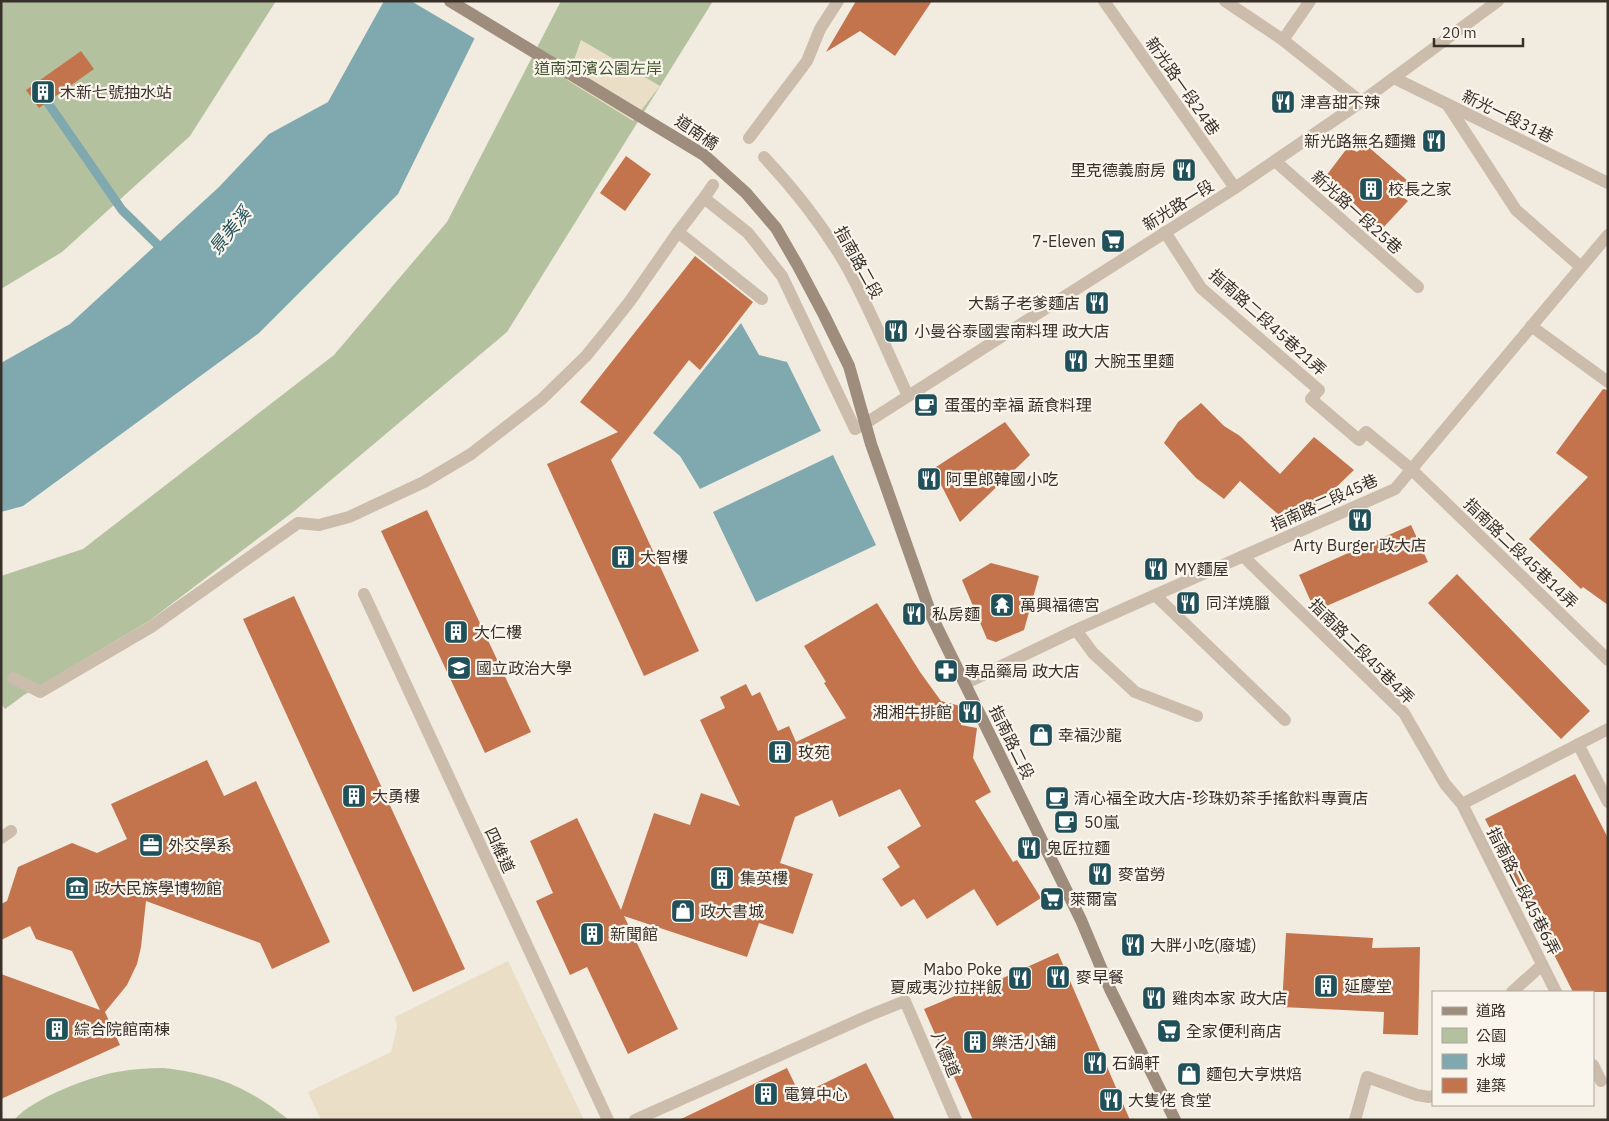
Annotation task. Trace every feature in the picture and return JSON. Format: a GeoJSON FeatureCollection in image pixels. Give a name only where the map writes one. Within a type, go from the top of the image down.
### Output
{"type":"FeatureCollection","features":[{"type":"Feature","properties":{"kind":"street","name":"道南橋"},"geometry":{"type":"LineString","coordinates":[[450,1],[704,155],[746,193],[776,228],[836,337],[849,366]]}},
{"type":"Feature","properties":{"kind":"street"},"geometry":{"type":"LineString","coordinates":[[749,138],[807,61],[820,30],[838,1]]}},
{"type":"Feature","properties":{"kind":"street","name":"新光路一段24巷"},"geometry":{"type":"LineString","coordinates":[[1104,1],[1235,188]]}},
{"type":"Feature","properties":{"kind":"street"},"geometry":{"type":"LineString","coordinates":[[1225,1],[1283,40],[1360,102]]}},
{"type":"Feature","properties":{"kind":"street"},"geometry":{"type":"LineString","coordinates":[[1283,40],[1310,1]]}},
{"type":"Feature","properties":{"kind":"street","name":"新光路一段"},"geometry":{"type":"LineString","coordinates":[[866,423],[1235,188],[1394,78],[1498,1]]}},
{"type":"Feature","properties":{"kind":"street","name":"新光一段31巷"},"geometry":{"type":"LineString","coordinates":[[1394,78],[1608,184]]}},
{"type":"Feature","properties":{"kind":"street"},"geometry":{"type":"LineString","coordinates":[[1447,104],[1516,210],[1581,267]]}},
{"type":"Feature","properties":{"kind":"street","name":"指南路二段"},"geometry":{"type":"LineString","coordinates":[[764,157],[792,187],[832,244],[860,295],[908,396]]}},
{"type":"Feature","properties":{"kind":"street","name":"新光路一段25巷"},"geometry":{"type":"LineString","coordinates":[[1275,161],[1418,287]]}},
{"type":"Feature","properties":{"kind":"street"},"geometry":{"type":"LineString","coordinates":[[13,678],[40,692],[151,627],[298,523],[319,525],[349,517],[447,470],[542,398],[586,356],[630,301],[713,185]]}},
{"type":"Feature","properties":{"kind":"street"},"geometry":{"type":"LineString","coordinates":[[704,198],[748,233],[782,276],[855,429],[866,423]]}},
{"type":"Feature","properties":{"kind":"street"},"geometry":{"type":"LineString","coordinates":[[678,232],[762,298]]}},
{"type":"Feature","properties":{"kind":"street","name":"指南路二段45巷21弄"},"geometry":{"type":"LineString","coordinates":[[1166,232],[1201,288],[1319,390],[1311,399],[1359,440],[1366,432],[1411,469]]}},
{"type":"Feature","properties":{"kind":"street","name":"指南路二段45巷"},"geometry":{"type":"LineString","coordinates":[[966,683],[1076,630],[1395,489],[1608,235]]}},
{"type":"Feature","properties":{"kind":"street"},"geometry":{"type":"LineString","coordinates":[[1532,326],[1608,382]]}},
{"type":"Feature","properties":{"kind":"street","name":"指南路二段"},"geometry":{"type":"LineString","coordinates":[[849,366],[871,444],[932,617],[1081,920],[1110,989],[1175,1120]]}},
{"type":"Feature","properties":{"kind":"street","name":"指南路二段45巷14弄"},"geometry":{"type":"LineString","coordinates":[[1411,469],[1608,660]]}},
{"type":"Feature","properties":{"kind":"street","name":"指南路二段45巷4弄"},"geometry":{"type":"LineString","coordinates":[[1242,556],[1404,713],[1445,784],[1462,804]]}},
{"type":"Feature","properties":{"kind":"street","name":"四維道"},"geometry":{"type":"LineString","coordinates":[[364,594],[608,1120]]}},
{"type":"Feature","properties":{"kind":"street"},"geometry":{"type":"LineString","coordinates":[[1156,595],[1285,720]]}},
{"type":"Feature","properties":{"kind":"street"},"geometry":{"type":"LineString","coordinates":[[1076,630],[1092,653],[1135,692],[1197,716]]}},
{"type":"Feature","properties":{"kind":"street"},"geometry":{"type":"LineString","coordinates":[[1462,804],[1608,729]]}},
{"type":"Feature","properties":{"kind":"street"},"geometry":{"type":"LineString","coordinates":[[1578,744],[1608,802]]}},
{"type":"Feature","properties":{"kind":"street","name":"指南路二段45巷6弄"},"geometry":{"type":"LineString","coordinates":[[1462,804],[1556,991]]}},
{"type":"Feature","properties":{"kind":"street"},"geometry":{"type":"LineString","coordinates":[[1513,991],[1542,964]]}},
{"type":"Feature","properties":{"kind":"street","name":"八德道"},"geometry":{"type":"LineString","coordinates":[[635,1120],[870,1014],[906,1001],[956,1120]]}},
{"type":"Feature","properties":{"kind":"street"},"geometry":{"type":"LineString","coordinates":[[1594,1067],[1600,1080]]}},
{"type":"Feature","properties":{"kind":"street"},"geometry":{"type":"LineString","coordinates":[[1355,1120],[1367,1077],[1416,1095],[1430,1098],[1432,1097]]}},
{"type":"Feature","properties":{"kind":"green space"},"geometry":{"type":"Polygon","coordinates":[[[1,1],[276,1],[190,136],[62,252],[1,289],[1,1]]]}},
{"type":"Feature","properties":{"kind":"green space","name":"道南河濱公園左岸"},"geometry":{"type":"Polygon","coordinates":[[[561,1],[713,1],[507,332],[293,512],[149,621],[24,695],[5,709],[1,704],[1,576],[83,549],[334,355],[447,222],[561,1]]]}},
{"type":"Feature","properties":{"kind":"green space"},"geometry":{"type":"Polygon","coordinates":[[[163,1068],[199,1074],[230,1084],[259,1099],[289,1120],[14,1120],[34,1104],[48,1096],[77,1084],[117,1072],[163,1068]]]}},
{"type":"Feature","properties":{"kind":"shaded area"},"geometry":{"type":"Polygon","coordinates":[[[581,40],[660,86],[633,121],[567,80],[581,40]]]}},
{"type":"Feature","properties":{"kind":"shaded area"},"geometry":{"type":"Polygon","coordinates":[[[508,961],[584,1120],[321,1120],[308,1092],[391,1052],[397,1027],[395,1017],[508,961]]]}},
{"type":"Feature","properties":{"kind":"water","name":"景美溪"},"geometry":{"type":"Polygon","coordinates":[[[384,1],[493,1],[398,194],[259,333],[23,506],[1,512],[1,363],[70,324],[219,187],[269,134],[328,102],[384,1]]]}},
{"type":"Feature","properties":{"kind":"water"},"geometry":{"type":"Polygon","coordinates":[[[741,323],[759,355],[787,362],[821,431],[700,489],[680,456],[653,433],[741,323]]]}},
{"type":"Feature","properties":{"kind":"water"},"geometry":{"type":"Polygon","coordinates":[[[833,455],[876,545],[756,602],[713,512],[833,455]]]}},
{"type":"Feature","properties":{"kind":"pier"},"geometry":{"type":"Polygon","coordinates":[[[411,1],[496,1],[477,40],[411,1]]]}},
{"type":"Feature","properties":{"kind":"building"},"geometry":{"type":"Polygon","coordinates":[[[856,1],[932,1],[895,56],[860,31],[826,52],[856,1]]]}},
{"type":"Feature","properties":{"kind":"building"},"geometry":{"type":"Polygon","coordinates":[[[81,51],[94,69],[39,108],[26,90],[81,51]]]}},
{"type":"Feature","properties":{"kind":"building","name":"校長之家"},"geometry":{"type":"Polygon","coordinates":[[[1365,144],[1409,182],[1400,195],[1408,201],[1381,230],[1326,176],[1348,147],[1357,152],[1365,144]]]}},
{"type":"Feature","properties":{"kind":"building"},"geometry":{"type":"Polygon","coordinates":[[[626,156],[651,174],[625,211],[600,193],[626,156]]]}},
{"type":"Feature","properties":{"kind":"building"},"geometry":{"type":"Polygon","coordinates":[[[695,256],[753,302],[700,370],[689,360],[611,460],[699,651],[644,676],[547,464],[618,432],[580,402],[695,256]]]}},
{"type":"Feature","properties":{"kind":"building"},"geometry":{"type":"Polygon","coordinates":[[[1603,389],[1608,390],[1608,605],[1583,587],[1581,589],[1529,539],[1588,477],[1556,453],[1603,389]]]}},
{"type":"Feature","properties":{"kind":"building"},"geometry":{"type":"Polygon","coordinates":[[[1201,403],[1224,426],[1240,436],[1280,474],[1314,437],[1354,470],[1328,495],[1297,519],[1285,509],[1279,515],[1240,481],[1224,499],[1196,478],[1164,443],[1178,422],[1201,403]]]}},
{"type":"Feature","properties":{"kind":"building"},"geometry":{"type":"Polygon","coordinates":[[[1005,422],[1030,455],[960,522],[933,469],[1005,422]]]}},
{"type":"Feature","properties":{"kind":"building","name":"大仁樓"},"geometry":{"type":"Polygon","coordinates":[[[427,510],[531,732],[485,753],[381,531],[427,510]]]}},
{"type":"Feature","properties":{"kind":"building"},"geometry":{"type":"Polygon","coordinates":[[[1411,525],[1428,562],[1315,611],[1299,575],[1411,525]]]}},
{"type":"Feature","properties":{"kind":"building","name":"萬興福德宮"},"geometry":{"type":"Polygon","coordinates":[[[991,563],[1039,576],[1024,630],[996,642],[987,639],[962,580],[991,563]]]}},
{"type":"Feature","properties":{"kind":"building"},"geometry":{"type":"Polygon","coordinates":[[[1457,574],[1590,711],[1561,739],[1428,603],[1457,574]]]}},
{"type":"Feature","properties":{"kind":"building","name":"大勇樓"},"geometry":{"type":"Polygon","coordinates":[[[294,596],[465,969],[413,992],[243,619],[294,596]]]}},
{"type":"Feature","properties":{"kind":"building"},"geometry":{"type":"Polygon","coordinates":[[[877,603],[920,672],[941,701],[960,706],[961,725],[977,728],[973,758],[991,792],[975,801],[1013,862],[1017,860],[1041,898],[997,926],[974,889],[927,919],[914,899],[901,907],[882,879],[900,867],[887,847],[921,826],[900,789],[839,817],[832,800],[795,817],[780,863],[813,874],[793,934],[759,923],[747,957],[624,916],[678,1029],[628,1054],[587,967],[570,975],[536,901],[553,893],[530,841],[577,818],[621,910],[654,813],[690,825],[701,793],[740,806],[700,720],[725,708],[720,697],[746,684],[752,696],[760,692],[778,731],[789,726],[796,742],[846,718],[804,646],[877,603]]]}},
{"type":"Feature","properties":{"kind":"building"},"geometry":{"type":"Polygon","coordinates":[[[207,760],[224,796],[256,781],[330,942],[272,969],[260,943],[146,901],[141,947],[137,964],[127,985],[105,1012],[120,1045],[1,1099],[1,974],[100,1010],[72,951],[36,939],[30,926],[1,940],[1,904],[7,901],[18,867],[72,843],[97,853],[127,839],[111,804],[207,760]]]}},
{"type":"Feature","properties":{"kind":"building"},"geometry":{"type":"Polygon","coordinates":[[[1575,774],[1608,838],[1608,992],[1572,991],[1485,819],[1575,774]]]}},
{"type":"Feature","properties":{"kind":"building"},"geometry":{"type":"Polygon","coordinates":[[[1286,933],[1373,938],[1372,948],[1420,947],[1418,1035],[1383,1034],[1384,1012],[1282,1007],[1286,933]]]}},
{"type":"Feature","properties":{"kind":"building"},"geometry":{"type":"Polygon","coordinates":[[[1058,953],[1130,1120],[973,1120],[924,1009],[993,980],[994,982],[1058,953]]]}},
{"type":"Feature","properties":{"kind":"building"},"geometry":{"type":"Polygon","coordinates":[[[866,1063],[895,1120],[679,1120],[787,1068],[800,1095],[866,1063]]]}},
{"type":"Feature","properties":{"kind":"waterway"},"geometry":{"type":"LineString","coordinates":[[48,103],[122,210],[165,252]]}},
{"type":"Feature","properties":{"kind":"place","name":"木新七號抽水站"},"geometry":{"type":"Point","coordinates":[43,92]}},
{"type":"Feature","properties":{"kind":"place","name":"津喜甜不辣"},"geometry":{"type":"Point","coordinates":[1283,102]}},
{"type":"Feature","properties":{"kind":"place","name":"新光路無名麵攤"},"geometry":{"type":"Point","coordinates":[1434,141]}},
{"type":"Feature","properties":{"kind":"place","name":"里克德義廚房"},"geometry":{"type":"Point","coordinates":[1184,170]}},
{"type":"Feature","properties":{"kind":"place","name":"校長之家"},"geometry":{"type":"Point","coordinates":[1371,189]}},
{"type":"Feature","properties":{"kind":"place","name":"7-Eleven"},"geometry":{"type":"Point","coordinates":[1113,241]}},
{"type":"Feature","properties":{"kind":"place","name":"大鬍子老爹麵店"},"geometry":{"type":"Point","coordinates":[1097,303]}},
{"type":"Feature","properties":{"kind":"place","name":"小曼谷泰國雲南料理 政大店"},"geometry":{"type":"Point","coordinates":[896,331]}},
{"type":"Feature","properties":{"kind":"place","name":"大腕玉里麵"},"geometry":{"type":"Point","coordinates":[1076,361]}},
{"type":"Feature","properties":{"kind":"place","name":"蛋蛋的幸福 蔬食料理"},"geometry":{"type":"Point","coordinates":[926,405]}},
{"type":"Feature","properties":{"kind":"place","name":"阿里郎韓國小吃"},"geometry":{"type":"Point","coordinates":[929,479]}},
{"type":"Feature","properties":{"kind":"place","name":"Arty Burger 政大店"},"geometry":{"type":"Point","coordinates":[1360,520]}},
{"type":"Feature","properties":{"kind":"place","name":"大智樓"},"geometry":{"type":"Point","coordinates":[623,557]}},
{"type":"Feature","properties":{"kind":"place","name":"MY麵屋"},"geometry":{"type":"Point","coordinates":[1156,569]}},
{"type":"Feature","properties":{"kind":"place","name":"同洋燒臘"},"geometry":{"type":"Point","coordinates":[1188,603]}},
{"type":"Feature","properties":{"kind":"place","name":"萬興福德宮"},"geometry":{"type":"Point","coordinates":[1002,605]}},
{"type":"Feature","properties":{"kind":"place","name":"私房麵"},"geometry":{"type":"Point","coordinates":[914,614]}},
{"type":"Feature","properties":{"kind":"place","name":"大仁樓"},"geometry":{"type":"Point","coordinates":[456,632]}},
{"type":"Feature","properties":{"kind":"place","name":"國立政治大學"},"geometry":{"type":"Point","coordinates":[459,668]}},
{"type":"Feature","properties":{"kind":"place","name":"專品藥局 政大店"},"geometry":{"type":"Point","coordinates":[946,671]}},
{"type":"Feature","properties":{"kind":"place","name":"湘湘牛排館"},"geometry":{"type":"Point","coordinates":[970,712]}},
{"type":"Feature","properties":{"kind":"place","name":"幸福沙龍"},"geometry":{"type":"Point","coordinates":[1041,735]}},
{"type":"Feature","properties":{"kind":"place","name":"玫苑"},"geometry":{"type":"Point","coordinates":[780,752]}},
{"type":"Feature","properties":{"kind":"place","name":"大勇樓"},"geometry":{"type":"Point","coordinates":[354,796]}},
{"type":"Feature","properties":{"kind":"place","name":"清心福全政大店-珍珠奶茶手搖飲料專賣店"},"geometry":{"type":"Point","coordinates":[1057,798]}},
{"type":"Feature","properties":{"kind":"place","name":"50嵐"},"geometry":{"type":"Point","coordinates":[1066,822]}},
{"type":"Feature","properties":{"kind":"place","name":"外交學系"},"geometry":{"type":"Point","coordinates":[151,845]}},
{"type":"Feature","properties":{"kind":"place","name":"鬼匠拉麵"},"geometry":{"type":"Point","coordinates":[1029,848]}},
{"type":"Feature","properties":{"kind":"place","name":"麥當勞"},"geometry":{"type":"Point","coordinates":[1100,874]}},
{"type":"Feature","properties":{"kind":"place","name":"集英樓"},"geometry":{"type":"Point","coordinates":[722,878]}},
{"type":"Feature","properties":{"kind":"place","name":"政大民族學博物館"},"geometry":{"type":"Point","coordinates":[77,888]}},
{"type":"Feature","properties":{"kind":"place","name":"萊爾富"},"geometry":{"type":"Point","coordinates":[1052,899]}},
{"type":"Feature","properties":{"kind":"place","name":"政大書城"},"geometry":{"type":"Point","coordinates":[683,911]}},
{"type":"Feature","properties":{"kind":"place","name":"新聞館"},"geometry":{"type":"Point","coordinates":[592,934]}},
{"type":"Feature","properties":{"kind":"place","name":"大胖小吃(廢墟)"},"geometry":{"type":"Point","coordinates":[1133,945]}},
{"type":"Feature","properties":{"kind":"place","name":"麥早餐"},"geometry":{"type":"Point","coordinates":[1058,977]}},
{"type":"Feature","properties":{"kind":"place","name":"Mabo Poke 夏威夷沙拉拌飯"},"geometry":{"type":"Point","coordinates":[1020,978]}},
{"type":"Feature","properties":{"kind":"place","name":"延慶堂"},"geometry":{"type":"Point","coordinates":[1326,986]}},
{"type":"Feature","properties":{"kind":"place","name":"雞肉本家 政大店"},"geometry":{"type":"Point","coordinates":[1154,998]}},
{"type":"Feature","properties":{"kind":"place","name":"綜合院館南棟"},"geometry":{"type":"Point","coordinates":[57,1029]}},
{"type":"Feature","properties":{"kind":"place","name":"全家便利商店"},"geometry":{"type":"Point","coordinates":[1169,1031]}},
{"type":"Feature","properties":{"kind":"place","name":"樂活小舖"},"geometry":{"type":"Point","coordinates":[975,1042]}},
{"type":"Feature","properties":{"kind":"place","name":"石鍋軒"},"geometry":{"type":"Point","coordinates":[1095,1063]}},
{"type":"Feature","properties":{"kind":"place","name":"麵包大亨烘焙"},"geometry":{"type":"Point","coordinates":[1189,1074]}},
{"type":"Feature","properties":{"kind":"place","name":"電算中心"},"geometry":{"type":"Point","coordinates":[766,1094]}},
{"type":"Feature","properties":{"kind":"place","name":"大隻佬 食堂"},"geometry":{"type":"Point","coordinates":[1111,1100]}}]}
